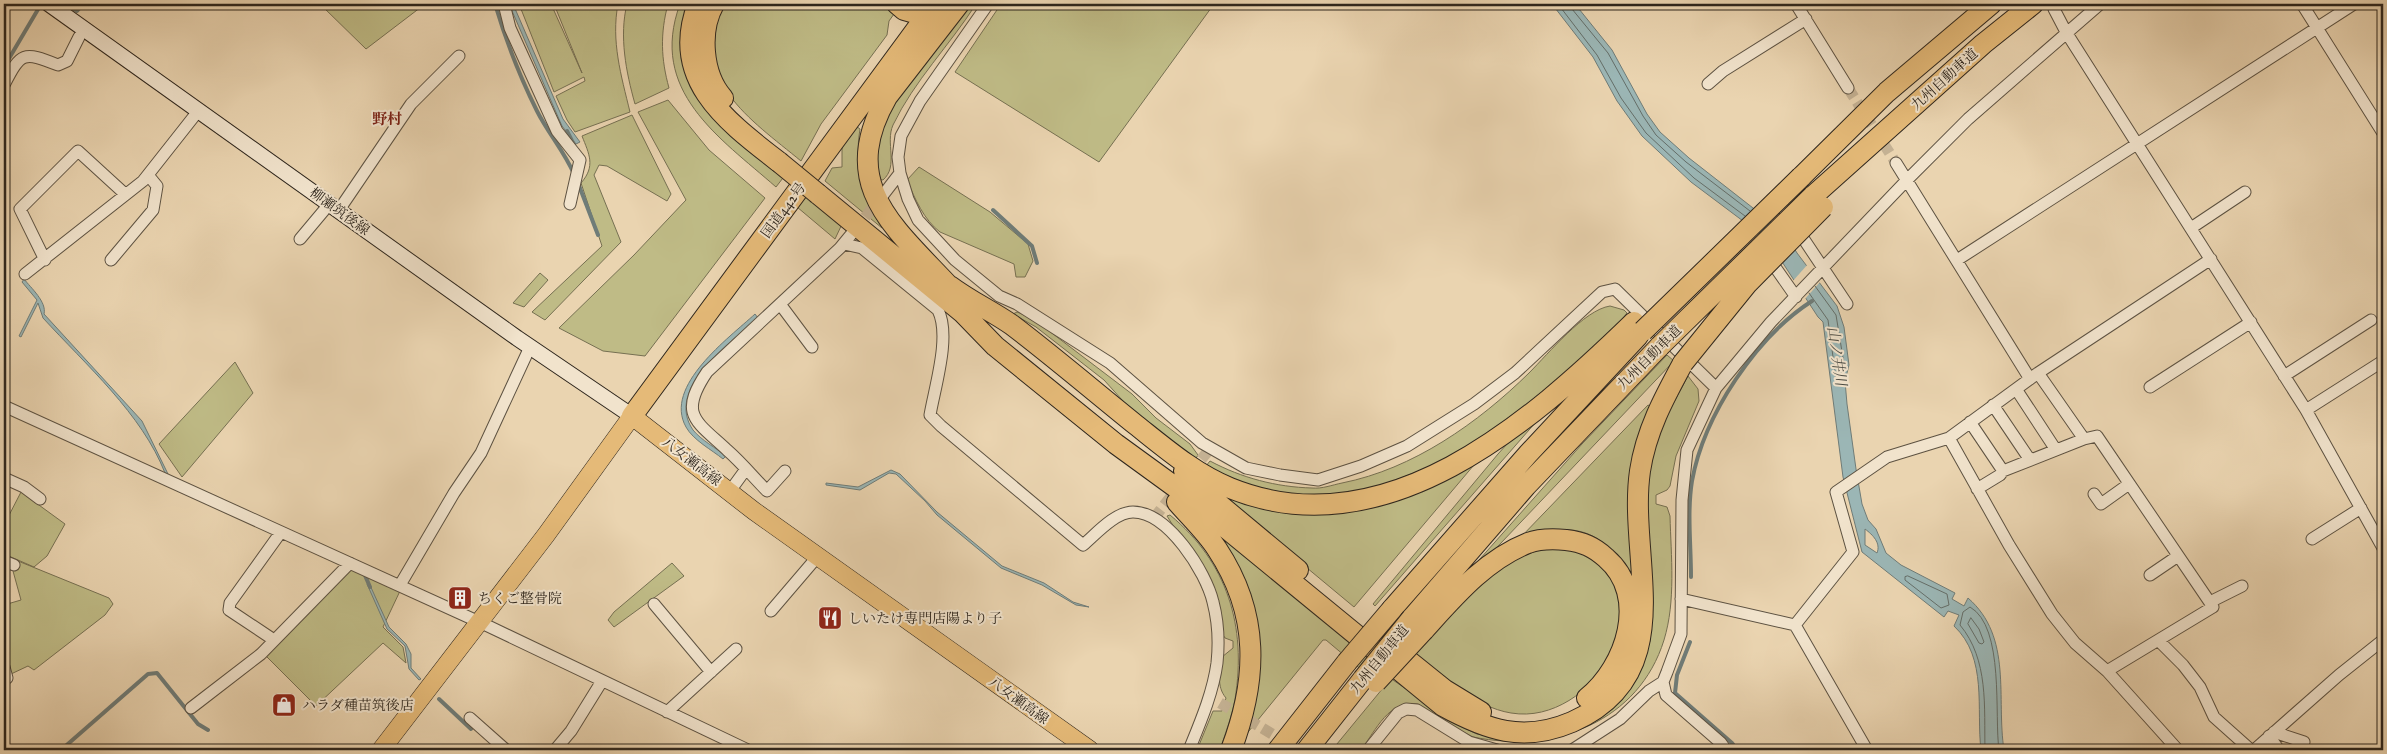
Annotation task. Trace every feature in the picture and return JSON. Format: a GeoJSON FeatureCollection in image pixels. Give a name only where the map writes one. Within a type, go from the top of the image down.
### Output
{"type":"FeatureCollection","features":[{"type":"Feature","properties":{"kind":"highway"},"geometry":{"type":"LineString","coordinates":[[698,4],[691,22],[690,48],[696,76],[707,98],[723,116],[782,159],[821,191],[964,313],[995,346],[1146,466],[1182,492],[1443,706],[1491,729],[1514,733],[1534,733],[1560,727],[1582,718],[1597,707],[1612,694],[1624,679],[1634,658],[1644,613],[1639,516],[1640,472],[1647,438],[1658,410],[1683,363],[1747,284],[1818,202]]}},
{"type":"Feature","properties":{"kind":"highway"},"geometry":{"type":"LineString","coordinates":[[714,4],[708,14],[704,52],[715,89],[782,159]]}},
{"type":"Feature","properties":{"kind":"highway"},"geometry":{"type":"LineString","coordinates":[[897,4],[904,10],[925,8]]}},
{"type":"Feature","properties":{"kind":"highway"},"geometry":{"type":"LineString","coordinates":[[950,286],[892,224],[878,202],[870,183],[867,146],[878,114],[887,97],[959,4]]}},
{"type":"Feature","properties":{"kind":"highway","name":"九州自動車道"},"geometry":{"type":"LineString","coordinates":[[1278,750],[1392,608],[1638,327],[1796,174],[1887,92],[1991,4]]}},
{"type":"Feature","properties":{"kind":"highway","name":"九州自動車道"},"geometry":{"type":"LineString","coordinates":[[1307,750],[1418,624],[1526,486],[1660,346],[1818,202],[1984,44],[2033,4]]}},
{"type":"Feature","properties":{"kind":"highway","name":"国道442号"},"geometry":{"type":"LineString","coordinates":[[632,416],[925,8]]}},
{"type":"Feature","properties":{"kind":"highway"},"geometry":{"type":"LineString","coordinates":[[821,191],[950,286],[1010,324],[1163,447],[1204,476],[1229,488],[1289,504],[1326,506],[1386,494],[1419,483],[1512,429],[1638,327]]}},
{"type":"Feature","properties":{"kind":"highway"},"geometry":{"type":"LineString","coordinates":[[1163,447],[1193,482],[1444,690],[1479,711],[1511,720],[1532,720],[1555,716],[1578,705],[1599,688],[1614,669],[1625,643],[1630,616],[1628,597],[1622,577],[1610,562],[1594,548],[1577,541],[1557,539],[1529,542],[1489,565],[1418,624]]}},
{"type":"Feature","properties":{"kind":"highway"},"geometry":{"type":"LineString","coordinates":[[1146,466],[1217,548],[1234,582],[1249,622],[1250,678],[1247,702],[1231,750]]}},
{"type":"Feature","properties":{"kind":"highway"},"geometry":{"type":"LineString","coordinates":[[1321,750],[1368,683]]}},
{"type":"Feature","properties":{"kind":"main road","name":"柳瀬筑後線"},"geometry":{"type":"LineString","coordinates":[[49,4],[199,110],[332,209],[632,416]]}},
{"type":"Feature","properties":{"kind":"main road","name":"八女瀬高線"},"geometry":{"type":"LineString","coordinates":[[632,416],[818,556],[1090,750]]}},
{"type":"Feature","properties":{"kind":"main road"},"geometry":{"type":"LineString","coordinates":[[381,750],[480,622],[632,416]]}},
{"type":"Feature","properties":{"kind":"street"},"geometry":{"type":"LineString","coordinates":[[504,4],[510,28],[557,131],[580,160],[570,204]]}},
{"type":"Feature","properties":{"kind":"street"},"geometry":{"type":"LineString","coordinates":[[988,4],[908,120],[901,136],[898,157],[900,173],[908,199],[918,220],[955,260],[999,296],[1017,304],[1110,364],[1202,444],[1246,468],[1318,480],[1361,466],[1407,446],[1474,404],[1515,373],[1602,292],[1615,289],[1716,388]]}},
{"type":"Feature","properties":{"kind":"street"},"geometry":{"type":"LineString","coordinates":[[1796,4],[1848,88]]}},
{"type":"Feature","properties":{"kind":"street"},"geometry":{"type":"LineString","coordinates":[[1726,750],[1721,743],[1666,695],[1663,682],[1681,634],[1682,500],[1687,450],[1716,388],[1771,322],[1906,181],[1968,120],[2100,4]]}},
{"type":"Feature","properties":{"kind":"street"},"geometry":{"type":"LineString","coordinates":[[2302,4],[2383,133]]}},
{"type":"Feature","properties":{"kind":"street"},"geometry":{"type":"LineString","coordinates":[[1957,260],[2354,4]]}},
{"type":"Feature","properties":{"kind":"street"},"geometry":{"type":"LineString","coordinates":[[2054,9],[2066,32],[2306,410],[2383,548]]}},
{"type":"Feature","properties":{"kind":"street"},"geometry":{"type":"LineString","coordinates":[[1708,84],[1722,71],[1806,19]]}},
{"type":"Feature","properties":{"kind":"street"},"geometry":{"type":"LineString","coordinates":[[4,85],[14,64],[23,57],[33,55],[58,65],[67,61],[79,37]]}},
{"type":"Feature","properties":{"kind":"street"},"geometry":{"type":"LineString","coordinates":[[300,239],[332,209],[411,104],[459,56]]}},
{"type":"Feature","properties":{"kind":"street"},"geometry":{"type":"LineString","coordinates":[[25,274],[45,260],[148,175],[199,110]]}},
{"type":"Feature","properties":{"kind":"street"},"geometry":{"type":"LineString","coordinates":[[45,260],[20,208],[78,151],[125,194]]}},
{"type":"Feature","properties":{"kind":"street"},"geometry":{"type":"LineString","coordinates":[[1896,163],[1957,260],[2034,376],[2084,439]]}},
{"type":"Feature","properties":{"kind":"street"},"geometry":{"type":"LineString","coordinates":[[883,195],[900,173]]}},
{"type":"Feature","properties":{"kind":"street"},"geometry":{"type":"LineString","coordinates":[[111,260],[153,210],[158,186],[148,175]]}},
{"type":"Feature","properties":{"kind":"street"},"geometry":{"type":"LineString","coordinates":[[2191,228],[2245,192]]}},
{"type":"Feature","properties":{"kind":"street"},"geometry":{"type":"LineString","coordinates":[[1783,208],[1820,270],[1848,304]]}},
{"type":"Feature","properties":{"kind":"street"},"geometry":{"type":"LineString","coordinates":[[785,471],[767,492],[728,450],[699,426],[692,408],[696,389],[707,372],[844,244],[854,231]]}},
{"type":"Feature","properties":{"kind":"street"},"geometry":{"type":"LineString","coordinates":[[1758,241],[1798,294]]}},
{"type":"Feature","properties":{"kind":"street"},"geometry":{"type":"LineString","coordinates":[[844,244],[862,248],[938,310],[943,320],[944,334],[930,415],[940,426],[1083,545],[1121,515],[1133,512],[1151,516],[1168,528],[1205,579],[1213,602],[1218,636],[1217,663],[1209,696],[1189,750]]}},
{"type":"Feature","properties":{"kind":"street"},"geometry":{"type":"LineString","coordinates":[[1795,625],[1853,552],[1836,492],[1887,457],[1949,438],[2034,376],[2211,258]]}},
{"type":"Feature","properties":{"kind":"street"},"geometry":{"type":"LineString","coordinates":[[780,304],[812,347]]}},
{"type":"Feature","properties":{"kind":"street"},"geometry":{"type":"LineString","coordinates":[[2284,376],[2371,320]]}},
{"type":"Feature","properties":{"kind":"street"},"geometry":{"type":"LineString","coordinates":[[2150,387],[2251,322]]}},
{"type":"Feature","properties":{"kind":"street"},"geometry":{"type":"LineString","coordinates":[[400,585],[451,498],[481,453],[530,347]]}},
{"type":"Feature","properties":{"kind":"street"},"geometry":{"type":"LineString","coordinates":[[2306,410],[2383,361]]}},
{"type":"Feature","properties":{"kind":"street"},"geometry":{"type":"LineString","coordinates":[[2016,389],[2056,450]]}},
{"type":"Feature","properties":{"kind":"street"},"geometry":{"type":"LineString","coordinates":[[4,406],[400,585],[748,750]]}},
{"type":"Feature","properties":{"kind":"street"},"geometry":{"type":"LineString","coordinates":[[1993,406],[2030,460]]}},
{"type":"Feature","properties":{"kind":"street"},"geometry":{"type":"LineString","coordinates":[[1970,422],[2003,470]]}},
{"type":"Feature","properties":{"kind":"street"},"geometry":{"type":"LineString","coordinates":[[1977,489],[2000,475],[2003,470],[2084,439],[2097,436],[2213,607],[2107,671]]}},
{"type":"Feature","properties":{"kind":"street"},"geometry":{"type":"LineString","coordinates":[[1949,438],[1977,489],[2052,614],[2075,643],[2107,671],[2178,750]]}},
{"type":"Feature","properties":{"kind":"street"},"geometry":{"type":"LineString","coordinates":[[730,491],[746,469]]}},
{"type":"Feature","properties":{"kind":"street"},"geometry":{"type":"LineString","coordinates":[[4,478],[24,487],[40,499]]}},
{"type":"Feature","properties":{"kind":"street"},"geometry":{"type":"LineString","coordinates":[[2094,494],[2101,504],[2130,484]]}},
{"type":"Feature","properties":{"kind":"street"},"geometry":{"type":"LineString","coordinates":[[2312,539],[2361,508]]}},
{"type":"Feature","properties":{"kind":"street"},"geometry":{"type":"LineString","coordinates":[[274,640],[229,610],[230,604],[281,532]]}},
{"type":"Feature","properties":{"kind":"street"},"geometry":{"type":"LineString","coordinates":[[771,611],[818,556]]}},
{"type":"Feature","properties":{"kind":"street"},"geometry":{"type":"LineString","coordinates":[[2150,575],[2178,556]]}},
{"type":"Feature","properties":{"kind":"street"},"geometry":{"type":"LineString","coordinates":[[192,708],[261,654],[350,563]]}},
{"type":"Feature","properties":{"kind":"street"},"geometry":{"type":"LineString","coordinates":[[2210,602],[2242,586]]}},
{"type":"Feature","properties":{"kind":"street"},"geometry":{"type":"LineString","coordinates":[[1681,599],[1795,625],[1867,750]]}},
{"type":"Feature","properties":{"kind":"street"},"geometry":{"type":"LineString","coordinates":[[654,604],[711,672]]}},
{"type":"Feature","properties":{"kind":"street"},"geometry":{"type":"LineString","coordinates":[[2158,640],[2184,665],[2200,687],[2214,717],[2252,750],[2383,640]]}},
{"type":"Feature","properties":{"kind":"street"},"geometry":{"type":"LineString","coordinates":[[667,712],[736,649]]}},
{"type":"Feature","properties":{"kind":"street"},"geometry":{"type":"LineString","coordinates":[[554,750],[571,731],[602,681]]}},
{"type":"Feature","properties":{"kind":"street"},"geometry":{"type":"LineString","coordinates":[[1572,750],[1620,719],[1649,691],[1663,682]]}},
{"type":"Feature","properties":{"kind":"street"},"geometry":{"type":"LineString","coordinates":[[1209,696],[1220,703]]}},
{"type":"Feature","properties":{"kind":"street"},"geometry":{"type":"LineString","coordinates":[[1368,750],[1398,713],[1406,709],[1417,710],[1470,747],[1497,750]]}},
{"type":"Feature","properties":{"kind":"street"},"geometry":{"type":"LineString","coordinates":[[470,718],[506,750]]}},
{"type":"Feature","properties":{"kind":"street"},"geometry":{"type":"LineString","coordinates":[[2272,734],[2304,742]]}},
{"type":"Feature","properties":{"kind":"street"},"geometry":{"type":"LineString","coordinates":[[2272,734],[2279,750]]}},
{"type":"Feature","properties":{"kind":"shaded area"},"geometry":{"type":"Polygon","coordinates":[[[324,4],[425,4],[366,49],[322,6],[324,4]]]}},
{"type":"Feature","properties":{"kind":"shaded area"},"geometry":{"type":"Polygon","coordinates":[[[519,4],[551,4],[582,73],[554,4],[618,4],[616,45],[630,112],[575,132],[556,96],[585,81],[584,77],[554,92],[519,4]]]}},
{"type":"Feature","properties":{"kind":"shaded area"},"geometry":{"type":"Polygon","coordinates":[[[627,4],[668,4],[662,46],[669,88],[635,104],[625,54],[624,29],[627,4]]]}},
{"type":"Feature","properties":{"kind":"shaded area"},"geometry":{"type":"Polygon","coordinates":[[[680,4],[689,4],[684,16],[681,39],[684,65],[786,174],[776,187],[732,150],[712,130],[695,109],[681,87],[673,62],[673,35],[680,4]]]}},
{"type":"Feature","properties":{"kind":"shaded area"},"geometry":{"type":"Polygon","coordinates":[[[722,4],[886,4],[894,14],[889,21],[887,35],[821,124],[801,161],[744,113],[729,95],[718,76],[712,54],[713,31],[722,4]]]}},
{"type":"Feature","properties":{"kind":"shaded area"},"geometry":{"type":"Polygon","coordinates":[[[966,4],[976,4],[911,93],[893,125],[890,139],[890,168],[883,180],[878,179],[873,154],[890,104],[966,4]]]}},
{"type":"Feature","properties":{"kind":"shaded area"},"geometry":{"type":"Polygon","coordinates":[[[1001,4],[1214,4],[1099,162],[955,72],[1001,4]]]}},
{"type":"Feature","properties":{"kind":"shaded area"},"geometry":{"type":"Polygon","coordinates":[[[668,100],[709,150],[765,198],[645,356],[603,351],[559,328],[634,255],[686,200],[638,112],[668,100]]]}},
{"type":"Feature","properties":{"kind":"shaded area"},"geometry":{"type":"Polygon","coordinates":[[[632,115],[671,194],[667,201],[607,166],[599,165],[594,175],[621,242],[545,320],[532,312],[602,246],[581,183],[586,177],[590,165],[589,154],[582,136],[632,115]]]}},
{"type":"Feature","properties":{"kind":"shaded area"},"geometry":{"type":"Polygon","coordinates":[[[856,126],[860,129],[858,156],[861,181],[869,205],[882,228],[825,181],[832,168],[842,167],[842,145],[856,126]]]}},
{"type":"Feature","properties":{"kind":"shaded area"},"geometry":{"type":"Polygon","coordinates":[[[919,167],[990,212],[1028,244],[1033,261],[1025,277],[1016,277],[1014,264],[940,232],[934,227],[921,209],[907,180],[919,167]]]}},
{"type":"Feature","properties":{"kind":"shaded area"},"geometry":{"type":"Polygon","coordinates":[[[808,195],[843,222],[835,239],[797,207],[808,195]]]}},
{"type":"Feature","properties":{"kind":"shaded area"},"geometry":{"type":"Polygon","coordinates":[[[540,273],[548,280],[524,307],[513,303],[540,273]]]}},
{"type":"Feature","properties":{"kind":"shaded area"},"geometry":{"type":"Polygon","coordinates":[[[1610,306],[1624,310],[1627,313],[1616,327],[1541,395],[1457,456],[1360,494],[1304,497],[1247,485],[1206,466],[1210,461],[1260,481],[1285,486],[1316,488],[1368,476],[1394,467],[1443,442],[1466,426],[1509,392],[1578,324],[1589,315],[1610,306]]]}},
{"type":"Feature","properties":{"kind":"shaded area"},"geometry":{"type":"Polygon","coordinates":[[[1017,312],[1032,318],[1132,394],[1156,418],[1190,444],[1198,455],[1195,460],[1133,412],[1104,380],[1036,327],[1013,314],[1017,312]]]}},
{"type":"Feature","properties":{"kind":"shaded area"},"geometry":{"type":"Polygon","coordinates":[[[1667,355],[1674,361],[1482,563],[1479,560],[1582,444],[1667,355]]]}},
{"type":"Feature","properties":{"kind":"shaded area"},"geometry":{"type":"Polygon","coordinates":[[[235,362],[253,393],[182,477],[159,444],[235,362]]]}},
{"type":"Feature","properties":{"kind":"shaded area"},"geometry":{"type":"Polygon","coordinates":[[[1688,376],[1698,389],[1699,401],[1676,456],[1670,486],[1667,490],[1656,495],[1656,504],[1667,507],[1670,516],[1672,578],[1668,625],[1652,668],[1635,692],[1614,711],[1590,725],[1563,735],[1522,741],[1627,689],[1642,664],[1650,641],[1652,598],[1645,505],[1653,441],[1688,376]]]}},
{"type":"Feature","properties":{"kind":"shaded area"},"geometry":{"type":"Polygon","coordinates":[[[1648,405],[1650,406],[1637,595],[1617,558],[1606,545],[1593,536],[1578,531],[1561,530],[1542,532],[1520,538],[1648,405]]]}},
{"type":"Feature","properties":{"kind":"shaded area"},"geometry":{"type":"Polygon","coordinates":[[[1550,406],[1375,606],[1373,604],[1498,454],[1517,433],[1550,406]]]}},
{"type":"Feature","properties":{"kind":"shaded area"},"geometry":{"type":"Polygon","coordinates":[[[1479,459],[1354,607],[1206,484],[1331,512],[1377,505],[1431,487],[1479,459]]]}},
{"type":"Feature","properties":{"kind":"shaded area"},"geometry":{"type":"Polygon","coordinates":[[[21,492],[65,524],[47,556],[34,567],[4,554],[4,525],[21,492]]]}},
{"type":"Feature","properties":{"kind":"shaded area"},"geometry":{"type":"Polygon","coordinates":[[[1170,515],[1190,533],[1206,553],[1219,575],[1235,621],[1238,646],[1238,672],[1235,699],[1220,750],[1197,750],[1213,711],[1222,711],[1226,698],[1220,684],[1222,657],[1233,648],[1233,641],[1225,638],[1222,633],[1179,535],[1167,516],[1170,515]]]}},
{"type":"Feature","properties":{"kind":"shaded area"},"geometry":{"type":"Polygon","coordinates":[[[1213,527],[1393,680],[1460,726],[1477,734],[1519,741],[1473,737],[1418,704],[1408,704],[1399,706],[1391,711],[1378,725],[1361,750],[1332,750],[1383,688],[1326,640],[1323,640],[1240,742],[1254,684],[1213,527]]]}},
{"type":"Feature","properties":{"kind":"shaded area"},"geometry":{"type":"Polygon","coordinates":[[[1548,546],[1572,550],[1583,554],[1601,565],[1614,584],[1624,614],[1612,658],[1581,692],[1556,707],[1541,712],[1526,714],[1497,710],[1458,689],[1411,654],[1501,565],[1548,546]]]}},
{"type":"Feature","properties":{"kind":"shaded area"},"geometry":{"type":"Polygon","coordinates":[[[18,561],[109,598],[113,604],[105,615],[34,670],[28,666],[11,674],[4,650],[4,605],[21,600],[13,571],[18,561]]]}},
{"type":"Feature","properties":{"kind":"shaded area"},"geometry":{"type":"Polygon","coordinates":[[[672,563],[684,576],[614,627],[608,620],[614,612],[672,563]]]}},
{"type":"Feature","properties":{"kind":"shaded area"},"geometry":{"type":"Polygon","coordinates":[[[350,568],[400,591],[383,627],[403,647],[406,663],[383,643],[316,706],[264,654],[350,568]]]}},
{"type":"Feature","properties":{"kind":"water"},"geometry":{"type":"Polygon","coordinates":[[[509,4],[513,4],[563,119],[580,142],[576,144],[562,126],[509,4]]]}},
{"type":"Feature","properties":{"kind":"water","name":"山ノ井川"},"geometry":{"type":"Polygon","coordinates":[[[1552,4],[1575,4],[1612,50],[1647,114],[1660,132],[1689,158],[1785,233],[1797,253],[1837,306],[1844,327],[1849,365],[1845,381],[1856,469],[1862,504],[1868,520],[1876,529],[1886,553],[1901,565],[1955,593],[1952,599],[1964,606],[1968,598],[1982,614],[1991,631],[1997,650],[2000,669],[2004,750],[1981,750],[1976,668],[1972,653],[1965,639],[1954,626],[1959,615],[1948,611],[1944,617],[1862,552],[1843,477],[1823,322],[1775,251],[1759,233],[1691,182],[1642,136],[1617,101],[1593,57],[1552,4]],[[1865,529],[1865,545],[1877,553],[1877,543],[1865,529]]]}},
{"type":"Feature","properties":{"kind":"water"},"geometry":{"type":"Polygon","coordinates":[[[24,279],[41,300],[44,314],[142,421],[168,474],[165,473],[155,451],[128,410],[43,318],[38,303],[21,337],[19,336],[37,300],[22,282],[24,279]]]}},
{"type":"Feature","properties":{"kind":"water"},"geometry":{"type":"Polygon","coordinates":[[[755,314],[758,318],[705,367],[694,382],[687,398],[686,414],[693,430],[704,441],[726,456],[723,459],[689,432],[681,411],[683,395],[702,364],[755,314]]]}},
{"type":"Feature","properties":{"kind":"water"},"geometry":{"type":"Polygon","coordinates":[[[891,470],[900,474],[937,512],[1002,566],[1044,583],[1073,602],[1089,607],[1076,605],[1042,585],[1001,568],[937,515],[896,474],[889,473],[860,490],[826,485],[826,483],[858,487],[891,470]]]}},
{"type":"Feature","properties":{"kind":"water"},"geometry":{"type":"Polygon","coordinates":[[[369,583],[389,627],[406,644],[411,654],[411,668],[421,679],[419,680],[409,669],[405,646],[387,629],[367,584],[369,583]]]}},
{"type":"Feature","properties":{"kind":"pier"},"geometry":{"type":"Polygon","coordinates":[[[1808,264],[1821,281],[1804,300],[1792,282],[1808,264]]]}},
{"type":"Feature","properties":{"kind":"waterway"},"geometry":{"type":"LineString","coordinates":[[67,4],[77,11],[83,4]]}},
{"type":"Feature","properties":{"kind":"waterway"},"geometry":{"type":"LineString","coordinates":[[495,4],[514,59],[531,98],[541,119],[574,174]]}},
{"type":"Feature","properties":{"kind":"waterway"},"geometry":{"type":"LineString","coordinates":[[4,67],[40,6]]}},
{"type":"Feature","properties":{"kind":"waterway"},"geometry":{"type":"LineString","coordinates":[[567,131],[574,145]]}},
{"type":"Feature","properties":{"kind":"waterway"},"geometry":{"type":"LineString","coordinates":[[578,183],[598,235]]}},
{"type":"Feature","properties":{"kind":"waterway"},"geometry":{"type":"LineString","coordinates":[[993,210],[1032,246],[1037,263]]}},
{"type":"Feature","properties":{"kind":"waterway"},"geometry":{"type":"LineString","coordinates":[[1691,577],[1689,517],[1692,481],[1698,456],[1708,430],[1720,405],[1753,356],[1791,316],[1812,301]]}},
{"type":"Feature","properties":{"kind":"waterway"},"geometry":{"type":"LineString","coordinates":[[364,573],[370,587]]}},
{"type":"Feature","properties":{"kind":"waterway"},"geometry":{"type":"LineString","coordinates":[[1690,642],[1677,675],[1675,693],[1732,743],[1737,750]]}},
{"type":"Feature","properties":{"kind":"waterway"},"geometry":{"type":"LineString","coordinates":[[61,750],[148,674],[157,673],[198,724],[208,730]]}},
{"type":"Feature","properties":{"kind":"waterway"},"geometry":{"type":"LineString","coordinates":[[439,699],[471,729]]}},
{"type":"Feature","properties":{"kind":"tunnel"},"geometry":{"type":"LineString","coordinates":[[1848,88],[1896,163]]}},
{"type":"Feature","properties":{"kind":"tunnel"},"geometry":{"type":"LineString","coordinates":[[855,230],[881,197]]}},
{"type":"Feature","properties":{"kind":"tunnel"},"geometry":{"type":"LineString","coordinates":[[1191,472],[1208,451]]}},
{"type":"Feature","properties":{"kind":"tunnel"},"geometry":{"type":"LineString","coordinates":[[1154,518],[1176,490]]}},
{"type":"Feature","properties":{"kind":"tunnel"},"geometry":{"type":"LineString","coordinates":[[1220,703],[1299,750]]}},
{"type":"Feature","properties":{"kind":"place","name":"ちくご整骨院"},"geometry":{"type":"Point","coordinates":[460,598]}},
{"type":"Feature","properties":{"kind":"place","name":"しいたけ専門店陽より子"},"geometry":{"type":"Point","coordinates":[830,618]}},
{"type":"Feature","properties":{"kind":"place","name":"ハラダ種苗筑後店"},"geometry":{"type":"Point","coordinates":[284,705]}},
{"type":"Feature","properties":{"kind":"district","name":"野村"},"geometry":{"type":"Point","coordinates":[387,119]}}]}
